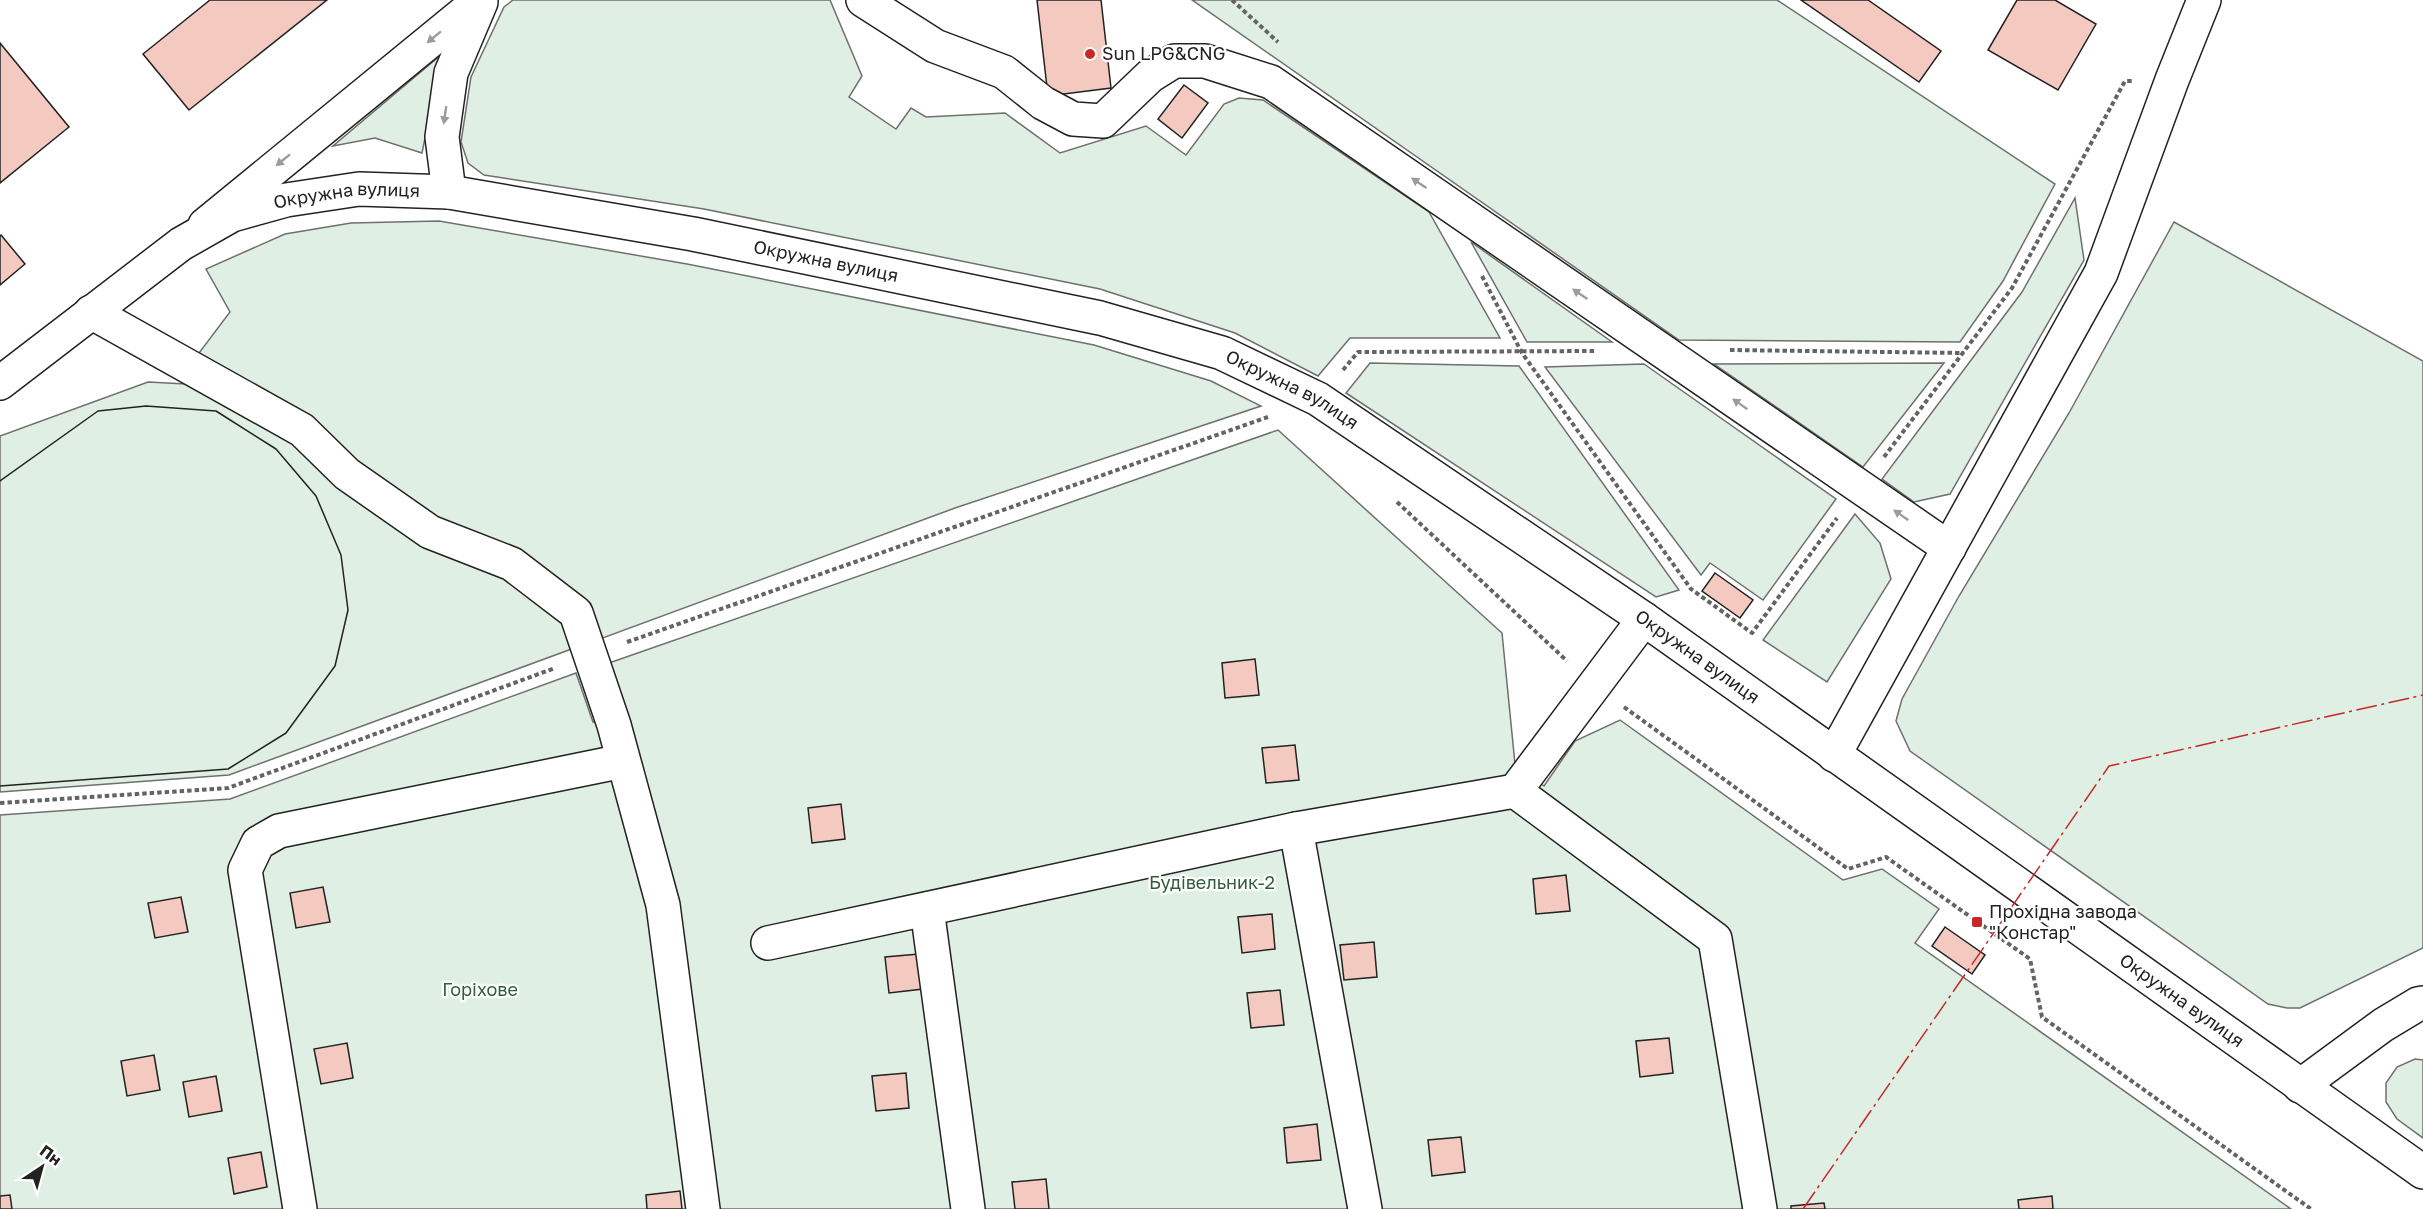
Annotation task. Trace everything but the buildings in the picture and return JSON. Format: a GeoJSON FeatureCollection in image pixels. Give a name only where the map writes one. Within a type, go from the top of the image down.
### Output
{"type":"FeatureCollection","features":[{"type":"Feature","properties":{"kind":"main road"},"geometry":{"type":"LineString","coordinates":[[449,192],[442,136],[451,73],[481,0]]}},
{"type":"Feature","properties":{"kind":"main road"},"geometry":{"type":"LineString","coordinates":[[181,244],[481,0]]}},
{"type":"Feature","properties":{"kind":"main road"},"geometry":{"type":"LineString","coordinates":[[863,0],[935,46],[1004,72],[1043,103],[1073,119],[1103,121],[1150,76],[1174,61],[1205,61],[1271,82],[1949,548]]}},
{"type":"Feature","properties":{"kind":"main road"},"geometry":{"type":"LineString","coordinates":[[1834,755],[2101,273],[2204,0]]}},
{"type":"Feature","properties":{"kind":"main road","name":"Окружна вулиця"},"geometry":{"type":"LineString","coordinates":[[0,384],[181,244],[232,215],[286,201],[359,189],[449,192],[693,234],[1100,318],[1222,353],[1318,399],[1644,619],[2423,1172]]}},
{"type":"Feature","properties":{"kind":"main road"},"geometry":{"type":"LineString","coordinates":[[91,312],[302,430],[347,474],[430,532],[512,564],[576,613],[623,761],[663,905],[703,1209]]}},
{"type":"Feature","properties":{"kind":"main road"},"geometry":{"type":"LineString","coordinates":[[768,943],[1296,829],[1515,791],[1644,619]]}},
{"type":"Feature","properties":{"kind":"main road"},"geometry":{"type":"LineString","coordinates":[[300,1209],[245,870],[258,843],[279,831],[623,761]]}},
{"type":"Feature","properties":{"kind":"main road"},"geometry":{"type":"LineString","coordinates":[[1515,791],[1715,939],[1760,1209]]}},
{"type":"Feature","properties":{"kind":"main road"},"geometry":{"type":"LineString","coordinates":[[1296,829],[1365,1209]]}},
{"type":"Feature","properties":{"kind":"main road"},"geometry":{"type":"LineString","coordinates":[[927,909],[968,1209]]}},
{"type":"Feature","properties":{"kind":"main road"},"geometry":{"type":"LineString","coordinates":[[2300,1086],[2383,1025],[2423,1003]]}},
{"type":"Feature","properties":{"kind":"path"},"geometry":{"type":"LineString","coordinates":[[1232,0],[1282,45]]}},
{"type":"Feature","properties":{"kind":"path"},"geometry":{"type":"LineString","coordinates":[[1479,271],[1522,353],[1691,589],[1752,633],[2012,288],[2125,81],[2172,80]]}},
{"type":"Feature","properties":{"kind":"path"},"geometry":{"type":"LineString","coordinates":[[0,803],[228,788],[590,654],[1318,399]]}},
{"type":"Feature","properties":{"kind":"path"},"geometry":{"type":"LineString","coordinates":[[1390,495],[1593,686],[1848,869],[1886,857],[2030,959],[2042,1017],[2311,1209]]}},
{"type":"Feature","properties":{"kind":"green space"},"geometry":{"type":"Polygon","coordinates":[[[513,0],[830,0],[862,76],[849,97],[896,129],[911,108],[926,117],[1005,113],[1060,153],[1146,126],[1186,155],[1224,104],[1239,98],[1263,100],[1429,212],[1500,338],[1350,338],[1318,376],[1235,333],[1100,289],[704,209],[484,175],[468,163],[461,142],[471,77],[504,7],[513,0]]]}},
{"type":"Feature","properties":{"kind":"green space"},"geometry":{"type":"Polygon","coordinates":[[[1192,0],[1777,0],[2055,184],[2003,281],[1960,342],[1679,340],[1192,0]]]}},
{"type":"Feature","properties":{"kind":"green space"},"geometry":{"type":"Polygon","coordinates":[[[442,54],[422,153],[375,138],[333,146],[442,54]]]}},
{"type":"Feature","properties":{"kind":"green space"},"geometry":{"type":"Polygon","coordinates":[[[2075,198],[2084,260],[1950,494],[1914,502],[1882,479],[2022,292],[2075,198]]]}},
{"type":"Feature","properties":{"kind":"green space"},"geometry":{"type":"Polygon","coordinates":[[[439,221],[687,264],[1094,345],[1211,381],[1261,406],[955,508],[600,639],[437,521],[193,361],[230,312],[206,269],[285,234],[351,223],[439,221]]]}},
{"type":"Feature","properties":{"kind":"green space"},"geometry":{"type":"Polygon","coordinates":[[[2174,222],[2423,361],[2423,948],[2300,1008],[2268,1004],[1910,751],[1896,721],[1902,699],[1959,596],[2069,413],[2174,222]]]}},
{"type":"Feature","properties":{"kind":"green space"},"geometry":{"type":"Polygon","coordinates":[[[1471,242],[1612,342],[1527,342],[1471,242]]]}},
{"type":"Feature","properties":{"kind":"green space"},"geometry":{"type":"Polygon","coordinates":[[[1370,363],[1519,366],[1679,590],[1656,597],[1346,393],[1370,363]]]}},
{"type":"Feature","properties":{"kind":"green space"},"geometry":{"type":"Polygon","coordinates":[[[1944,363],[1863,467],[1714,364],[1944,363]]]}},
{"type":"Feature","properties":{"kind":"green space"},"geometry":{"type":"Polygon","coordinates":[[[1644,364],[1836,499],[1763,600],[1710,563],[1701,575],[1545,367],[1644,364]]]}},
{"type":"Feature","properties":{"kind":"green space"},"geometry":{"type":"Polygon","coordinates":[[[148,382],[205,385],[506,575],[567,623],[577,647],[229,775],[0,792],[0,436],[148,382]]]}},
{"type":"Feature","properties":{"kind":"green space","name":"Будівельник-2"},"geometry":{"type":"Polygon","coordinates":[[[1278,430],[1502,633],[1515,764],[1544,786],[1575,741],[1620,720],[1843,880],[1882,869],[1939,909],[1915,943],[2291,1209],[0,1209],[0,815],[230,799],[576,673],[593,722],[629,727],[609,663],[1278,430]]]}},
{"type":"Feature","properties":{"kind":"green space"},"geometry":{"type":"Polygon","coordinates":[[[1855,514],[1880,543],[1891,579],[1827,682],[1763,640],[1855,514]]]}},
{"type":"Feature","properties":{"kind":"green space"},"geometry":{"type":"Polygon","coordinates":[[[2415,1059],[2423,1060],[2423,1138],[2397,1119],[2386,1102],[2386,1083],[2397,1067],[2415,1059]]]}},
{"type":"Feature","properties":{"kind":"tram line"},"geometry":{"type":"LineString","coordinates":[[0,481],[98,411],[146,406],[216,411],[276,449],[316,496],[341,555],[348,610],[335,666],[286,733],[228,769],[0,786]]}},
{"type":"Feature","properties":{"kind":"power"},"geometry":{"type":"LineString","coordinates":[[1803,1209],[2109,766],[2423,695]]}},
{"type":"Feature","properties":{"kind":"place","name":"Sun LPG&CNG"},"geometry":{"type":"Point","coordinates":[1090,54]}},
{"type":"Feature","properties":{"kind":"place","name":"Прохідна завода \"Констар\""},"geometry":{"type":"Point","coordinates":[1977,922]}},
{"type":"Feature","properties":{"kind":"park label","name":"Горіхове"},"geometry":{"type":"Point","coordinates":[480,990]}}]}
